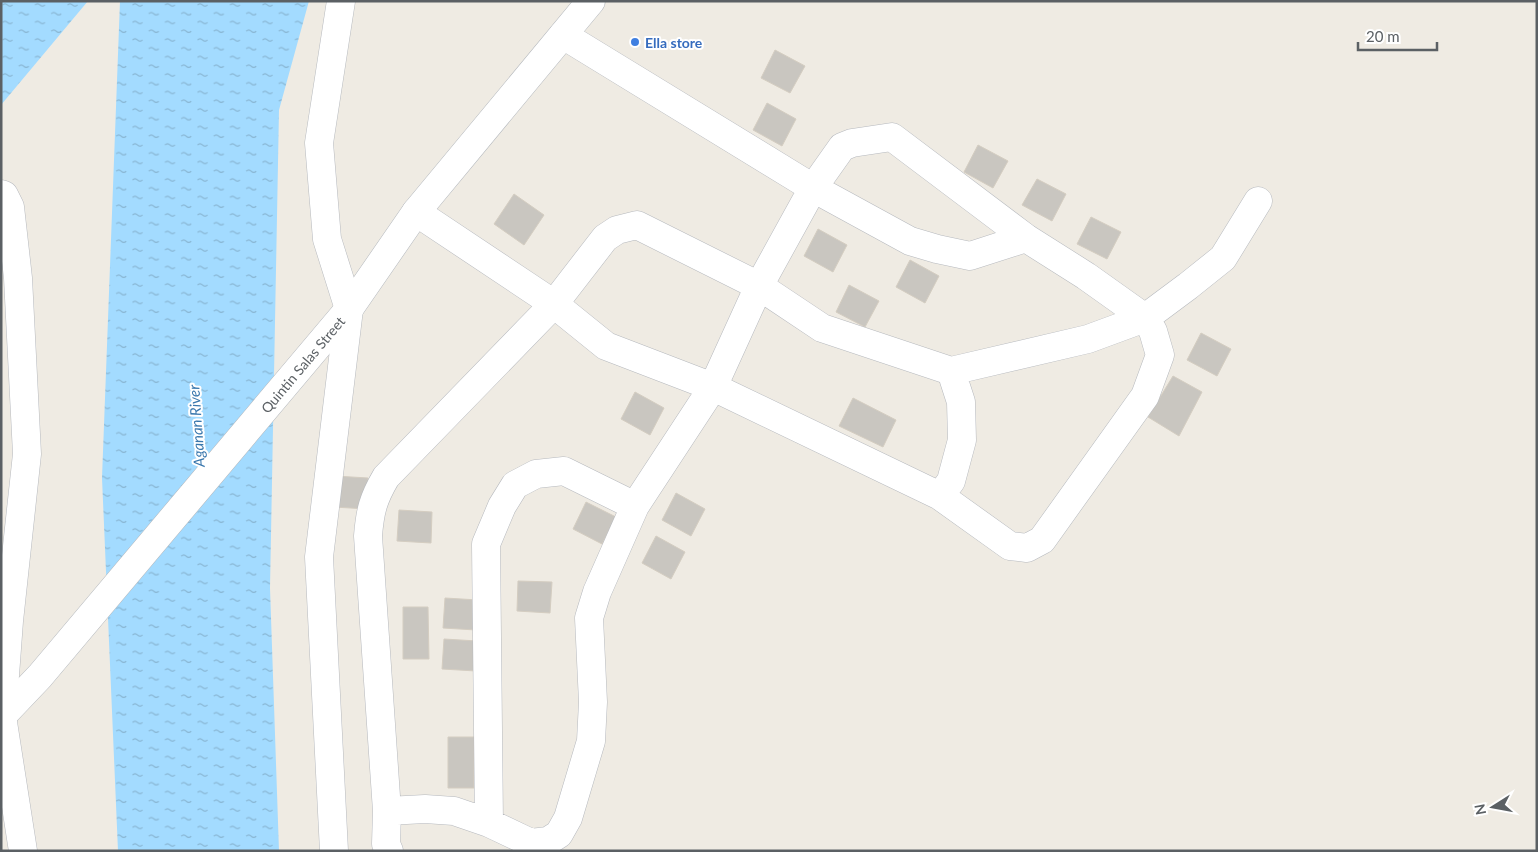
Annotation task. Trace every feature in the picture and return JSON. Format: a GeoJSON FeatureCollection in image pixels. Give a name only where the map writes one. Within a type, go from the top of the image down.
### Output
{"type":"FeatureCollection","features":[{"type":"Feature","properties":{"kind":"street"},"geometry":{"type":"LineString","coordinates":[[334,851],[319,557],[349,309],[328,239],[319,143],[340,1]]}},
{"type":"Feature","properties":{"kind":"street","name":"Quintin Salas Street"},"geometry":{"type":"LineString","coordinates":[[2,717],[40,676],[349,309],[416,212],[591,1]]}},
{"type":"Feature","properties":{"kind":"street"},"geometry":{"type":"LineString","coordinates":[[563,35],[813,188],[910,241],[970,256],[1026,238]]}},
{"type":"Feature","properties":{"kind":"street"},"geometry":{"type":"LineString","coordinates":[[388,811],[425,809],[454,811],[488,823],[531,843],[548,841],[558,834],[568,818],[591,741],[593,702],[589,618],[597,592],[635,506],[713,387],[759,286],[813,188],[842,147],[852,142],[892,137],[1026,238],[1086,276],[1146,318],[1153,331],[1160,355],[1145,396],[1042,540],[1027,548],[1010,546],[940,496],[713,387],[606,346],[554,304],[416,212]]}},
{"type":"Feature","properties":{"kind":"street"},"geometry":{"type":"LineString","coordinates":[[1,194],[10,207],[18,278],[28,454],[9,621],[2,717],[23,851]]}},
{"type":"Feature","properties":{"kind":"street"},"geometry":{"type":"LineString","coordinates":[[390,851],[386,844],[388,811],[368,536],[369,518],[374,497],[386,477],[554,304],[605,238],[617,230],[637,225],[759,286],[822,328],[951,371],[1088,339],[1146,318],[1223,258],[1258,201]]}},
{"type":"Feature","properties":{"kind":"street"},"geometry":{"type":"LineString","coordinates":[[940,496],[951,481],[962,440],[962,402],[951,371]]}},
{"type":"Feature","properties":{"kind":"street"},"geometry":{"type":"LineString","coordinates":[[488,823],[486,544],[502,506],[515,485],[536,474],[564,471],[635,506]]}},
{"type":"Feature","properties":{"kind":"water"},"geometry":{"type":"Polygon","coordinates":[[[1,1],[88,1],[1,105],[1,1]]]}},
{"type":"Feature","properties":{"kind":"water","name":"Aganan River"},"geometry":{"type":"Polygon","coordinates":[[[120,1],[309,1],[279,110],[270,588],[279,851],[118,851],[102,478],[120,1]]]}},
{"type":"Feature","properties":{"kind":"building"},"geometry":{"type":"Polygon","coordinates":[[[775,50],[805,66],[790,93],[761,78],[775,50]]]}},
{"type":"Feature","properties":{"kind":"building"},"geometry":{"type":"Polygon","coordinates":[[[767,103],[796,119],[782,146],[753,130],[767,103]]]}},
{"type":"Feature","properties":{"kind":"building"},"geometry":{"type":"Polygon","coordinates":[[[978,145],[1008,161],[993,188],[964,172],[978,145]]]}},
{"type":"Feature","properties":{"kind":"building"},"geometry":{"type":"Polygon","coordinates":[[[1037,179],[1066,194],[1052,221],[1022,205],[1037,179]]]}},
{"type":"Feature","properties":{"kind":"building"},"geometry":{"type":"Polygon","coordinates":[[[514,194],[544,215],[524,245],[494,224],[514,194]]]}},
{"type":"Feature","properties":{"kind":"building"},"geometry":{"type":"Polygon","coordinates":[[[1091,217],[1121,232],[1107,259],[1077,244],[1091,217]]]}},
{"type":"Feature","properties":{"kind":"building"},"geometry":{"type":"Polygon","coordinates":[[[818,229],[847,245],[833,272],[804,256],[818,229]]]}},
{"type":"Feature","properties":{"kind":"building"},"geometry":{"type":"Polygon","coordinates":[[[910,260],[939,276],[925,303],[896,287],[910,260]]]}},
{"type":"Feature","properties":{"kind":"building"},"geometry":{"type":"Polygon","coordinates":[[[849,285],[879,301],[865,327],[836,312],[849,285]]]}},
{"type":"Feature","properties":{"kind":"building"},"geometry":{"type":"Polygon","coordinates":[[[1201,333],[1231,349],[1217,376],[1187,360],[1201,333]]]}},
{"type":"Feature","properties":{"kind":"building"},"geometry":{"type":"Polygon","coordinates":[[[1173,376],[1202,392],[1179,436],[1148,417],[1173,376]]]}},
{"type":"Feature","properties":{"kind":"building"},"geometry":{"type":"Polygon","coordinates":[[[635,392],[664,408],[650,435],[621,419],[635,392]]]}},
{"type":"Feature","properties":{"kind":"building"},"geometry":{"type":"Polygon","coordinates":[[[853,398],[896,420],[883,447],[839,426],[853,398]]]}},
{"type":"Feature","properties":{"kind":"building"},"geometry":{"type":"Polygon","coordinates":[[[335,476],[368,478],[367,509],[334,507],[335,476]]]}},
{"type":"Feature","properties":{"kind":"building"},"geometry":{"type":"Polygon","coordinates":[[[676,493],[705,509],[691,536],[662,520],[676,493]]]}},
{"type":"Feature","properties":{"kind":"building"},"geometry":{"type":"Polygon","coordinates":[[[586,502],[616,517],[602,544],[573,529],[586,502]]]}},
{"type":"Feature","properties":{"kind":"building"},"geometry":{"type":"Polygon","coordinates":[[[399,510],[432,512],[431,543],[397,541],[399,510]]]}},
{"type":"Feature","properties":{"kind":"building"},"geometry":{"type":"Polygon","coordinates":[[[656,536],[685,552],[671,579],[642,563],[656,536]]]}},
{"type":"Feature","properties":{"kind":"building"},"geometry":{"type":"Polygon","coordinates":[[[518,581],[552,582],[550,613],[517,611],[518,581]]]}},
{"type":"Feature","properties":{"kind":"building"},"geometry":{"type":"Polygon","coordinates":[[[445,598],[478,600],[476,630],[443,628],[445,598]]]}},
{"type":"Feature","properties":{"kind":"building"},"geometry":{"type":"Polygon","coordinates":[[[403,607],[428,607],[429,659],[403,659],[403,607]]]}},
{"type":"Feature","properties":{"kind":"building"},"geometry":{"type":"Polygon","coordinates":[[[444,639],[477,641],[476,671],[442,669],[444,639]]]}},
{"type":"Feature","properties":{"kind":"building"},"geometry":{"type":"Polygon","coordinates":[[[448,737],[474,737],[474,788],[448,788],[448,737]]]}},
{"type":"Feature","properties":{"kind":"place","name":"Ella store"},"geometry":{"type":"Point","coordinates":[635,42]}}]}
